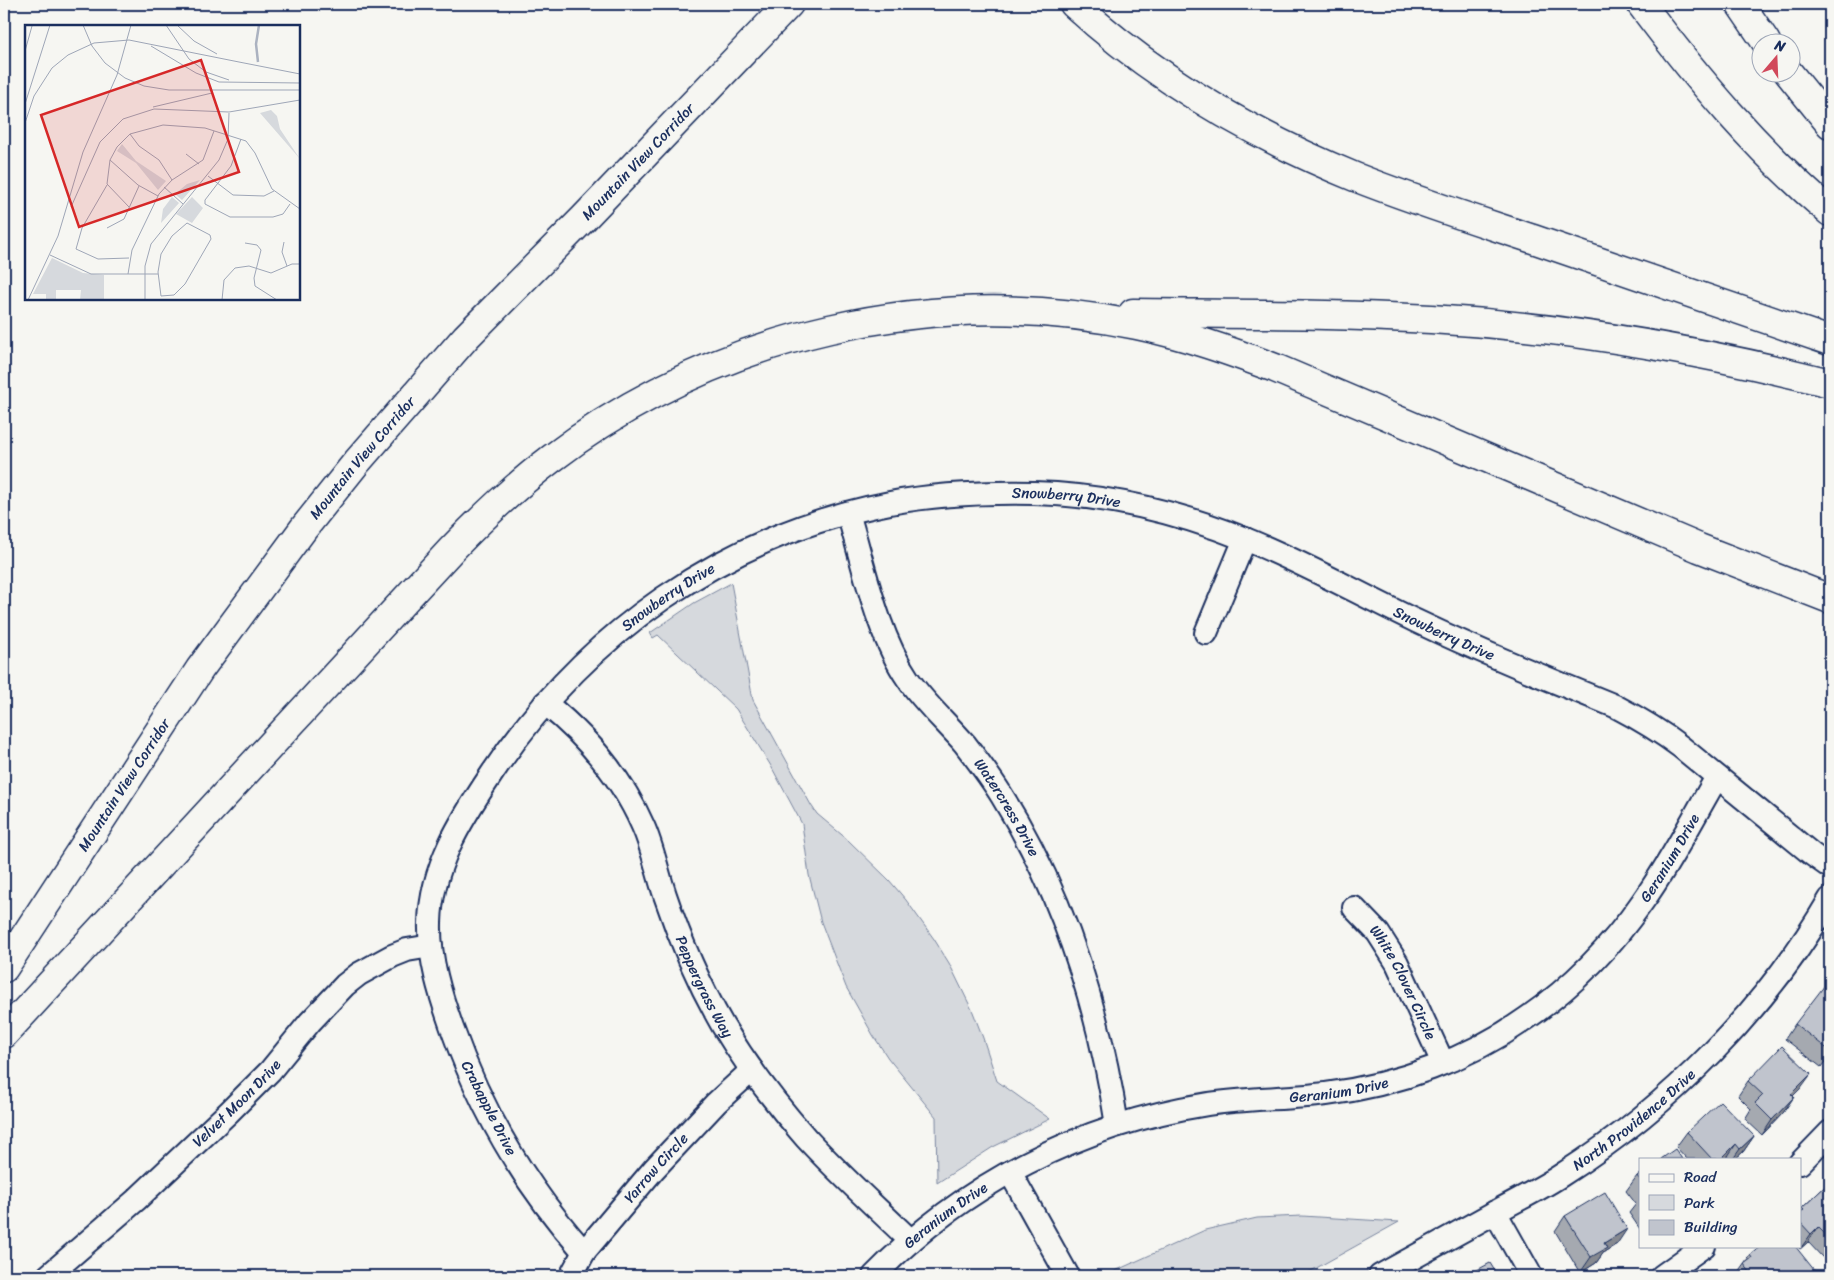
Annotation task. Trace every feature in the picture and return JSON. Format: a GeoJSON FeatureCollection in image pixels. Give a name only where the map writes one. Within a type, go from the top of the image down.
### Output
{"type":"FeatureCollection","features":[{"type":"Feature","properties":{"kind":"highway","name":"Mountain View Corridor"},"geometry":{"type":"LineString","coordinates":[[4,968],[200,669],[304,528],[356,463],[466,337],[584,218],[789,4]]}},
{"type":"Feature","properties":{"kind":"highway"},"geometry":{"type":"LineString","coordinates":[[1074,4],[1120,42],[1193,94],[1232,117],[1313,159],[1398,193],[1830,341]]}},
{"type":"Feature","properties":{"kind":"highway"},"geometry":{"type":"LineString","coordinates":[[1641,4],[1697,77],[1733,118],[1770,158],[1830,212]]}},
{"type":"Feature","properties":{"kind":"highway"},"geometry":{"type":"LineString","coordinates":[[1740,4],[1759,32]]}},
{"type":"Feature","properties":{"kind":"highway"},"geometry":{"type":"LineString","coordinates":[[1796,82],[1830,124]]}},
{"type":"Feature","properties":{"kind":"highway"},"geometry":{"type":"LineString","coordinates":[[4,1034],[482,517],[559,453],[625,409],[709,368],[782,341],[847,325],[905,315],[955,311],[1372,316],[1489,323],[1547,329],[1674,347],[1830,383]]}},
{"type":"Feature","properties":{"kind":"highway"},"geometry":{"type":"LineString","coordinates":[[1031,311],[1085,316],[1138,326],[1185,337],[1230,351],[1275,368],[1744,567],[1830,599]]}},
{"type":"Feature","properties":{"kind":"street","name":"Snowberry Drive"},"geometry":{"type":"LineString","coordinates":[[431,946],[430,919],[435,880],[451,840],[501,760],[545,703],[577,669],[634,617],[669,593],[742,552],[809,525],[894,502],[968,494],[1066,495],[1136,505],[1175,515],[1245,539],[1438,632],[1615,706],[1659,730],[1830,867]]}},
{"type":"Feature","properties":{"kind":"street","name":"Watercress Drive"},"geometry":{"type":"LineString","coordinates":[[848,513],[881,625],[897,661],[918,694],[965,744],[989,776],[1026,837],[1055,897],[1077,952],[1089,990],[1110,1082],[1117,1125]]}},
{"type":"Feature","properties":{"kind":"street"},"geometry":{"type":"LineString","coordinates":[[1206,633],[1245,539]]}},
{"type":"Feature","properties":{"kind":"street","name":"Peppergrass Way"},"geometry":{"type":"LineString","coordinates":[[545,703],[558,713],[594,750],[623,789],[635,810],[650,845],[664,893],[688,956],[723,1026],[752,1070],[807,1139],[911,1241]]}},
{"type":"Feature","properties":{"kind":"street","name":"Geranium Drive"},"geometry":{"type":"LineString","coordinates":[[874,1276],[911,1241],[954,1206],[1010,1172],[1066,1144],[1144,1117],[1209,1103],[1299,1097],[1358,1089],[1392,1081],[1443,1063],[1482,1046],[1528,1018],[1575,980],[1605,949],[1643,901],[1717,777]]}},
{"type":"Feature","properties":{"kind":"street","name":"North Providence Drive"},"geometry":{"type":"LineString","coordinates":[[1380,1276],[1562,1175],[1606,1144],[1669,1093],[1702,1062],[1766,991],[1795,952],[1830,899]]}},
{"type":"Feature","properties":{"kind":"street","name":"White Clover Circle"},"geometry":{"type":"LineString","coordinates":[[1354,908],[1378,933],[1397,963],[1443,1063]]}},
{"type":"Feature","properties":{"kind":"street","name":"Crabapple Drive"},"geometry":{"type":"LineString","coordinates":[[431,946],[436,978],[454,1035],[491,1118],[535,1190],[558,1222],[584,1252]]}},
{"type":"Feature","properties":{"kind":"street","name":"Velvet Moon Drive"},"geometry":{"type":"LineString","coordinates":[[48,1276],[136,1200],[229,1112],[270,1071],[321,1009],[345,985],[359,974],[392,956],[431,946]]}},
{"type":"Feature","properties":{"kind":"street","name":"Yarrow Circle"},"geometry":{"type":"LineString","coordinates":[[572,1276],[584,1252],[682,1138],[752,1070]]}},
{"type":"Feature","properties":{"kind":"street"},"geometry":{"type":"LineString","coordinates":[[1802,1161],[1830,1132]]}},
{"type":"Feature","properties":{"kind":"street"},"geometry":{"type":"LineString","coordinates":[[1010,1172],[1068,1276]]}},
{"type":"Feature","properties":{"kind":"street"},"geometry":{"type":"LineString","coordinates":[[1495,1212],[1531,1276]]}},
{"type":"Feature","properties":{"kind":"street"},"geometry":{"type":"LineString","coordinates":[[1662,1276],[1701,1248]]}},
{"type":"Feature","properties":{"kind":"green space"},"geometry":{"type":"Polygon","coordinates":[[[731,583],[753,700],[811,805],[817,814],[848,840],[889,880],[934,939],[949,963],[973,1012],[997,1081],[1050,1119],[993,1147],[937,1183],[936,1117],[888,1058],[846,987],[821,922],[809,875],[802,824],[771,766],[736,709],[658,635],[653,638],[650,633],[694,603],[731,583]]]}},
{"type":"Feature","properties":{"kind":"green space"},"geometry":{"type":"Polygon","coordinates":[[[1302,1216],[1399,1222],[1302,1276],[1104,1276],[1205,1230],[1257,1218],[1302,1216]]]}},
{"type":"Feature","properties":{"kind":"building"},"geometry":{"type":"Polygon","coordinates":[[[1825,985],[1830,989],[1830,1051],[1795,1024],[1825,985]]]}},
{"type":"Feature","properties":{"kind":"building"},"geometry":{"type":"Polygon","coordinates":[[[1782,1046],[1811,1074],[1791,1094],[1794,1097],[1772,1120],[1755,1103],[1763,1095],[1748,1081],[1782,1046]]]}},
{"type":"Feature","properties":{"kind":"building"},"geometry":{"type":"Polygon","coordinates":[[[1720,1101],[1754,1136],[1740,1149],[1736,1144],[1722,1158],[1711,1158],[1687,1132],[1720,1101]]]}},
{"type":"Feature","properties":{"kind":"building"},"geometry":{"type":"Polygon","coordinates":[[[1675,1149],[1681,1158],[1662,1158],[1675,1149]]]}},
{"type":"Feature","properties":{"kind":"building"},"geometry":{"type":"Polygon","coordinates":[[[1830,1182],[1830,1239],[1818,1227],[1811,1234],[1802,1224],[1802,1211],[1804,1210],[1802,1208],[1830,1182]]]}},
{"type":"Feature","properties":{"kind":"building"},"geometry":{"type":"Polygon","coordinates":[[[1605,1192],[1627,1229],[1604,1243],[1607,1248],[1591,1257],[1565,1216],[1605,1192]]]}},
{"type":"Feature","properties":{"kind":"building"},"geometry":{"type":"Polygon","coordinates":[[[1759,1248],[1797,1248],[1819,1276],[1753,1276],[1744,1264],[1752,1258],[1750,1255],[1759,1248]]]}},
{"type":"Feature","properties":{"kind":"building"},"geometry":{"type":"Polygon","coordinates":[[[1490,1263],[1498,1276],[1466,1276],[1490,1263]]]}}]}
